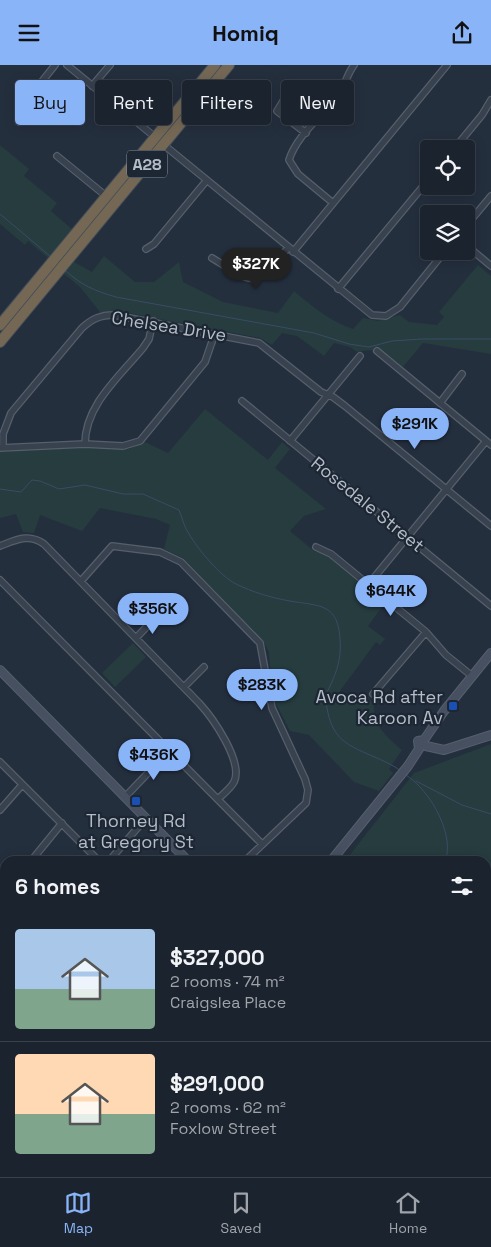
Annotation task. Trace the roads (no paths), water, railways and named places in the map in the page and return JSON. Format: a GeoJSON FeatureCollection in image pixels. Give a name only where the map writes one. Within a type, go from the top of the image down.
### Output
{"type":"FeatureCollection","features":[{"type":"Feature","properties":{"kind":"highway","name":"A28"},"geometry":{"type":"LineString","coordinates":[[62,259],[106,196],[215,65]]}},
{"type":"Feature","properties":{"kind":"highway","name":"A28"},"geometry":{"type":"LineString","coordinates":[[0,342],[62,259],[164,145],[229,65]]}},
{"type":"Feature","properties":{"kind":"highway","name":"A28"},"geometry":{"type":"LineString","coordinates":[[0,325],[54,269]]}},
{"type":"Feature","properties":{"kind":"street"},"geometry":{"type":"LineString","coordinates":[[43,80],[55,65]]}},
{"type":"Feature","properties":{"kind":"street"},"geometry":{"type":"LineString","coordinates":[[67,65],[155,137]]}},
{"type":"Feature","properties":{"kind":"street"},"geometry":{"type":"LineString","coordinates":[[92,86],[110,65]]}},
{"type":"Feature","properties":{"kind":"street"},"geometry":{"type":"LineString","coordinates":[[333,203],[298,174],[290,160],[292,152],[339,93],[348,73],[354,65]]}},
{"type":"Feature","properties":{"kind":"street"},"geometry":{"type":"LineString","coordinates":[[212,257],[240,275],[255,279],[262,277],[291,250],[333,203],[447,65]]}},
{"type":"Feature","properties":{"kind":"street"},"geometry":{"type":"LineString","coordinates":[[461,140],[482,115],[491,100]]}},
{"type":"Feature","properties":{"kind":"street"},"geometry":{"type":"LineString","coordinates":[[281,104],[277,111],[281,114]]}},
{"type":"Feature","properties":{"kind":"street"},"geometry":{"type":"LineString","coordinates":[[295,125],[306,133]]}},
{"type":"Feature","properties":{"kind":"street"},"geometry":{"type":"LineString","coordinates":[[164,145],[366,312],[378,317],[386,316],[400,307],[438,260]]}},
{"type":"Feature","properties":{"kind":"street"},"geometry":{"type":"LineString","coordinates":[[57,156],[106,196]]}},
{"type":"Feature","properties":{"kind":"street"},"geometry":{"type":"LineString","coordinates":[[146,249],[154,243],[207,181]]}},
{"type":"Feature","properties":{"kind":"street"},"geometry":{"type":"LineString","coordinates":[[338,289],[420,190]]}},
{"type":"Feature","properties":{"kind":"street"},"geometry":{"type":"LineString","coordinates":[[475,215],[491,196]]}},
{"type":"Feature","properties":{"kind":"street"},"geometry":{"type":"LineString","coordinates":[[475,253],[491,266]]}},
{"type":"Feature","properties":{"kind":"street","name":"Chelsea Drive"},"geometry":{"type":"LineString","coordinates":[[2,448],[3,434],[11,413],[82,328],[102,315],[153,321],[259,343],[321,392],[345,405],[491,526]]}},
{"type":"Feature","properties":{"kind":"street"},"geometry":{"type":"LineString","coordinates":[[85,444],[85,429],[90,415],[143,349],[149,339],[153,321]]}},
{"type":"Feature","properties":{"kind":"street"},"geometry":{"type":"LineString","coordinates":[[2,448],[133,444],[146,436],[206,362],[215,333]]}},
{"type":"Feature","properties":{"kind":"street"},"geometry":{"type":"LineString","coordinates":[[368,585],[447,489],[488,443],[377,351]]}},
{"type":"Feature","properties":{"kind":"street"},"geometry":{"type":"LineString","coordinates":[[290,441],[360,356]]}},
{"type":"Feature","properties":{"kind":"street"},"geometry":{"type":"LineString","coordinates":[[440,403],[462,374]]}},
{"type":"Feature","properties":{"kind":"street","name":"Rosedale Street"},"geometry":{"type":"LineString","coordinates":[[242,401],[491,606]]}},
{"type":"Feature","properties":{"kind":"street"},"geometry":{"type":"LineString","coordinates":[[0,546],[24,537],[36,539],[81,581],[213,719],[232,755],[236,772],[234,782],[218,799]]}},
{"type":"Feature","properties":{"kind":"street"},"geometry":{"type":"LineString","coordinates":[[81,581],[112,545],[157,551],[179,560],[260,643],[272,708],[305,779],[308,790],[306,803],[249,856]]}},
{"type":"Feature","properties":{"kind":"street"},"geometry":{"type":"LineString","coordinates":[[316,547],[331,554],[426,632],[449,657],[472,676]]}},
{"type":"Feature","properties":{"kind":"street"},"geometry":{"type":"LineString","coordinates":[[0,580],[262,844]]}},
{"type":"Feature","properties":{"kind":"street"},"geometry":{"type":"LineString","coordinates":[[136,638],[156,617]]}},
{"type":"Feature","properties":{"kind":"street"},"geometry":{"type":"LineString","coordinates":[[373,694],[426,632]]}},
{"type":"Feature","properties":{"kind":"street"},"geometry":{"type":"LineString","coordinates":[[335,856],[400,777],[444,711],[491,653]]}},
{"type":"Feature","properties":{"kind":"street"},"geometry":{"type":"LineString","coordinates":[[184,687],[204,667]]}},
{"type":"Feature","properties":{"kind":"street"},"geometry":{"type":"LineString","coordinates":[[0,670],[183,856]]}},
{"type":"Feature","properties":{"kind":"street"},"geometry":{"type":"LineString","coordinates":[[423,745],[444,750],[491,735]]}},
{"type":"Feature","properties":{"kind":"street"},"geometry":{"type":"LineString","coordinates":[[125,797],[169,751]]}},
{"type":"Feature","properties":{"kind":"street"},"geometry":{"type":"LineString","coordinates":[[0,762],[94,856]]}},
{"type":"Feature","properties":{"kind":"street"},"geometry":{"type":"LineString","coordinates":[[0,810],[22,785]]}},
{"type":"Feature","properties":{"kind":"street"},"geometry":{"type":"LineString","coordinates":[[114,856],[146,818]]}},
{"type":"Feature","properties":{"kind":"street"},"geometry":{"type":"LineString","coordinates":[[35,856],[62,823]]}},
{"type":"Feature","properties":{"kind":"waterway"},"geometry":{"type":"LineString","coordinates":[[0,214],[50,256]]}},
{"type":"Feature","properties":{"kind":"waterway"},"geometry":{"type":"LineString","coordinates":[[66,271],[89,287],[116,297],[314,333],[349,344],[369,347],[392,341],[421,339],[491,339]]}},
{"type":"Feature","properties":{"kind":"waterway"},"geometry":{"type":"LineString","coordinates":[[0,489],[21,492],[32,480],[40,481],[59,489],[85,485],[123,494],[143,494],[179,510],[187,531],[198,547],[216,569],[236,584],[262,594],[318,606],[331,612],[338,627],[340,639],[340,655],[337,669],[325,696],[332,726],[342,740],[401,771]]}},
{"type":"Feature","properties":{"kind":"waterway"},"geometry":{"type":"LineString","coordinates":[[406,775],[427,795],[438,813],[447,841],[446,856]]}},
{"type":"Feature","properties":{"kind":"waterway"},"geometry":{"type":"LineString","coordinates":[[416,781],[462,805],[491,814]]}},
{"type":"Feature","properties":{"kind":"place","name":"Avoca Rd after Karoon Av"},"geometry":{"type":"Point","coordinates":[453,706]}},
{"type":"Feature","properties":{"kind":"place","name":"Thorney Rd at Gregory St"},"geometry":{"type":"Point","coordinates":[136,801]}}]}
